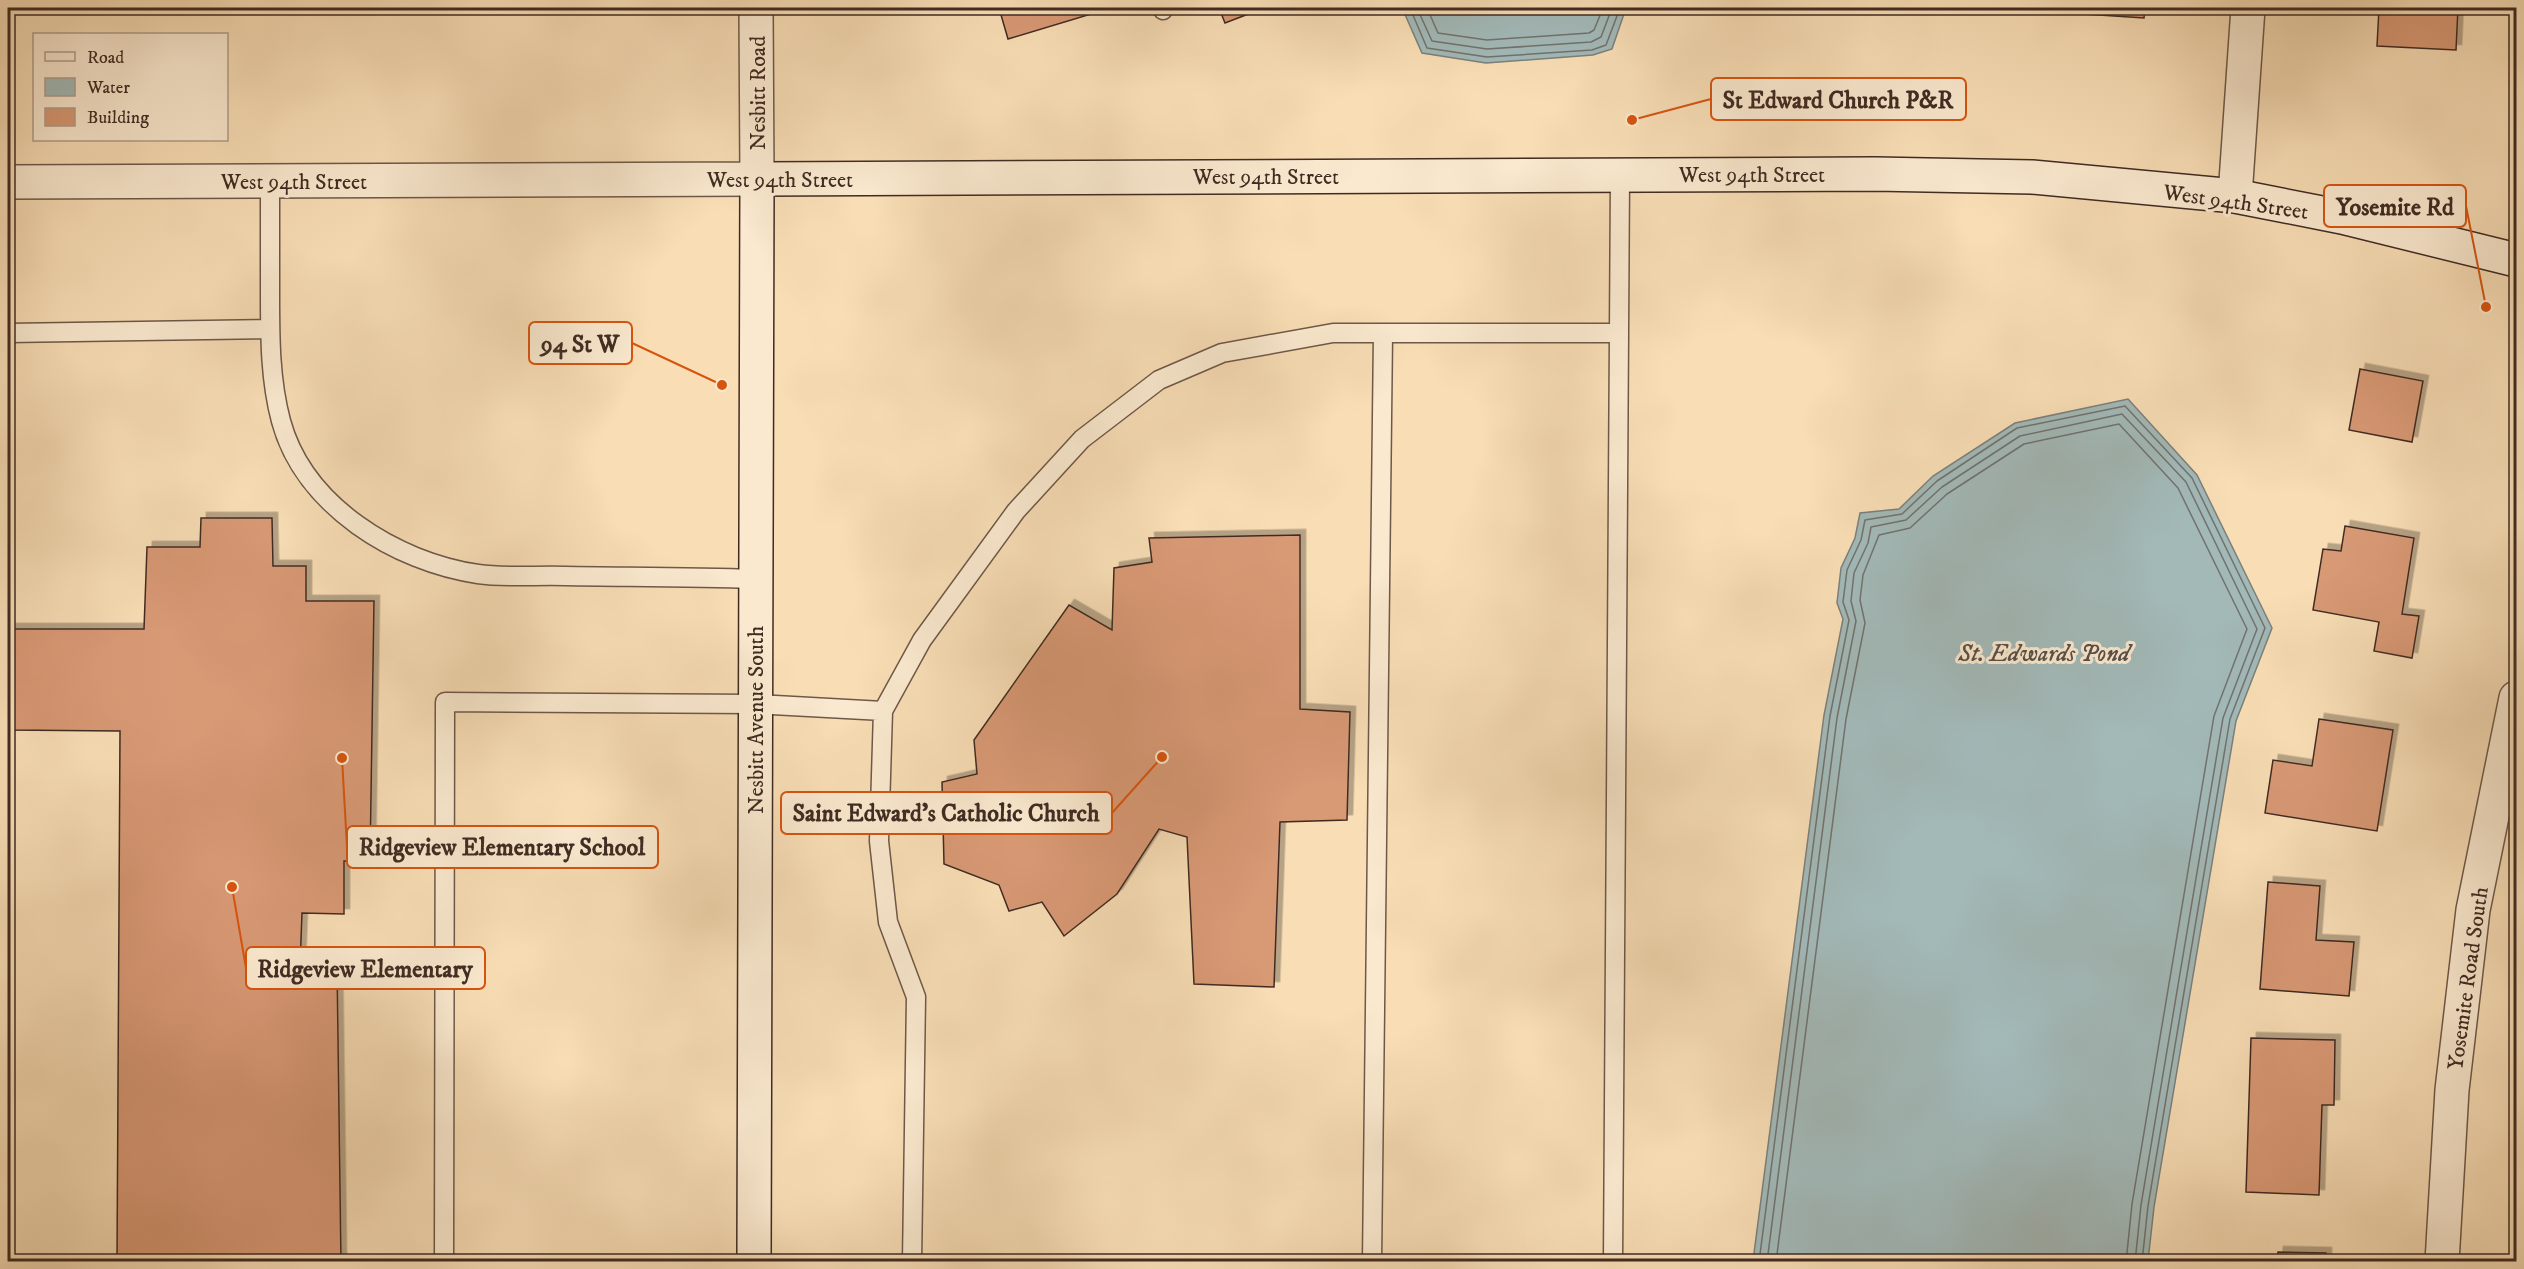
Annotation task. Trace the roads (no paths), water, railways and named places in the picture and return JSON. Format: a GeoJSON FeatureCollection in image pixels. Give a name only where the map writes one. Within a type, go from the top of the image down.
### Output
{"type":"FeatureCollection","features":[{"type":"Feature","properties":{"kind":"street","name":"Nesbitt Road"},"geometry":{"type":"LineString","coordinates":[[756,8],[757,179]]}},
{"type":"Feature","properties":{"kind":"street"},"geometry":{"type":"LineString","coordinates":[[2235,196],[2248,8]]}},
{"type":"Feature","properties":{"kind":"street","name":"West 94th Street"},"geometry":{"type":"LineString","coordinates":[[8,183],[1875,174],[2032,177],[2235,196],[2342,217],[2517,260]]}},
{"type":"Feature","properties":{"kind":"street","name":"Nesbitt Avenue South"},"geometry":{"type":"LineString","coordinates":[[754,1262],[757,179]]}},
{"type":"Feature","properties":{"kind":"street","name":"Yosemite Road South"},"geometry":{"type":"LineString","coordinates":[[2442,1262],[2452,1090],[2473,910],[2517,698]]}},
{"type":"Feature","properties":{"kind":"lane"},"geometry":{"type":"LineString","coordinates":[[1613,1262],[1620,175]]}},
{"type":"Feature","properties":{"kind":"lane"},"geometry":{"type":"LineString","coordinates":[[270,181],[270,329],[274,390],[281,423],[297,461],[320,492],[346,516],[392,547],[434,564],[480,574],[755,579]]}},
{"type":"Feature","properties":{"kind":"lane"},"geometry":{"type":"LineString","coordinates":[[8,333],[270,329]]}},
{"type":"Feature","properties":{"kind":"lane"},"geometry":{"type":"LineString","coordinates":[[912,1262],[916,997],[888,922],[879,841],[883,711],[922,640],[1016,511],[1082,439],[1159,380],[1222,353],[1333,333],[1619,333]]}},
{"type":"Feature","properties":{"kind":"lane"},"geometry":{"type":"LineString","coordinates":[[1372,1262],[1383,333]]}},
{"type":"Feature","properties":{"kind":"lane"},"geometry":{"type":"LineString","coordinates":[[444,1262],[446,702],[755,704],[883,711]]}},
{"type":"Feature","properties":{"kind":"water"},"geometry":{"type":"Polygon","coordinates":[[[1405,8],[1626,8],[1612,49],[1593,55],[1486,63],[1422,53],[1403,10],[1405,8]]]}},
{"type":"Feature","properties":{"kind":"water","name":"St. Edwards Pond"},"geometry":{"type":"Polygon","coordinates":[[[2128,399],[2197,475],[2272,628],[2236,721],[2154,1207],[2148,1261],[1753,1261],[1824,715],[1843,619],[1837,603],[1841,568],[1855,538],[1860,513],[1899,509],[1933,476],[2015,423],[2128,399]]]}},
{"type":"Feature","properties":{"kind":"place","name":"St Edward Church P&R"},"geometry":{"type":"Point","coordinates":[1632,120]}},
{"type":"Feature","properties":{"kind":"place","name":"Yosemite Rd"},"geometry":{"type":"Point","coordinates":[2486,307]}},
{"type":"Feature","properties":{"kind":"place","name":"94 St W"},"geometry":{"type":"Point","coordinates":[722,385]}},
{"type":"Feature","properties":{"kind":"place","name":"Saint Edward's Catholic Church"},"geometry":{"type":"Point","coordinates":[1162,757]}},
{"type":"Feature","properties":{"kind":"place","name":"Ridgeview Elementary School"},"geometry":{"type":"Point","coordinates":[342,758]}},
{"type":"Feature","properties":{"kind":"place","name":"Ridgeview Elementary"},"geometry":{"type":"Point","coordinates":[232,887]}}]}
